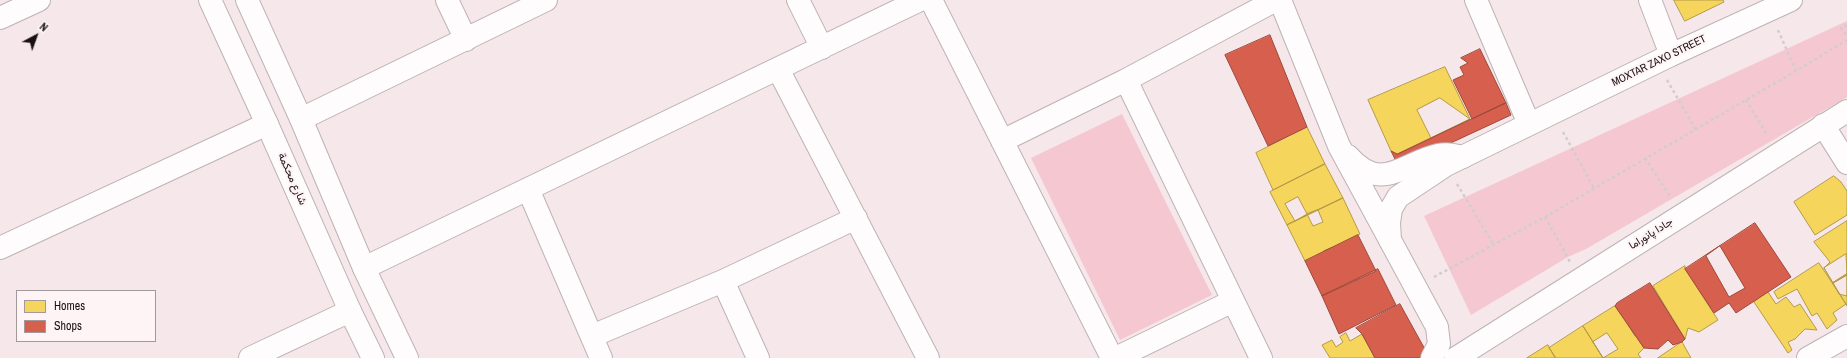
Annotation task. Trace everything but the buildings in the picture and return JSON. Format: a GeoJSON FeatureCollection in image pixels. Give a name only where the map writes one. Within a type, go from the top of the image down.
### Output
{"type":"FeatureCollection","features":[{"type":"Feature","properties":{"kind":"street"},"geometry":{"type":"LineString","coordinates":[[0,18],[39,0]]}},
{"type":"Feature","properties":{"kind":"street","name":"شارع محكمة"},"geometry":{"type":"LineString","coordinates":[[210,0],[267,124],[350,312],[373,358]]}},
{"type":"Feature","properties":{"kind":"street"},"geometry":{"type":"LineString","coordinates":[[247,0],[301,119],[364,268],[407,358]]}},
{"type":"Feature","properties":{"kind":"street"},"geometry":{"type":"LineString","coordinates":[[447,0],[466,40]]}},
{"type":"Feature","properties":{"kind":"street"},"geometry":{"type":"LineString","coordinates":[[301,119],[546,0]]}},
{"type":"Feature","properties":{"kind":"street"},"geometry":{"type":"LineString","coordinates":[[798,0],[822,48]]}},
{"type":"Feature","properties":{"kind":"street"},"geometry":{"type":"LineString","coordinates":[[364,268],[920,0]]}},
{"type":"Feature","properties":{"kind":"street"},"geometry":{"type":"LineString","coordinates":[[930,0],[1112,358]]}},
{"type":"Feature","properties":{"kind":"street"},"geometry":{"type":"LineString","coordinates":[[1002,141],[1126,80],[1276,0]]}},
{"type":"Feature","properties":{"kind":"street"},"geometry":{"type":"LineString","coordinates":[[1280,0],[1339,146],[1437,327],[1439,344],[1432,358]]}},
{"type":"Feature","properties":{"kind":"street"},"geometry":{"type":"LineString","coordinates":[[1476,0],[1529,124]]}},
{"type":"Feature","properties":{"kind":"street"},"geometry":{"type":"LineString","coordinates":[[1650,0],[1664,59]]}},
{"type":"Feature","properties":{"kind":"street","name":"MOXTAR ZAXO STREET"},"geometry":{"type":"LineString","coordinates":[[1390,240],[1389,223],[1391,209],[1398,197],[1454,161],[1552,112],[1790,0]]}},
{"type":"Feature","properties":{"kind":"street"},"geometry":{"type":"LineString","coordinates":[[778,69],[928,358]]}},
{"type":"Feature","properties":{"kind":"street"},"geometry":{"type":"LineString","coordinates":[[1126,80],[1262,358]]}},
{"type":"Feature","properties":{"kind":"street","name":"جادا پانوراما"},"geometry":{"type":"LineString","coordinates":[[1456,358],[1847,111]]}},
{"type":"Feature","properties":{"kind":"street"},"geometry":{"type":"LineString","coordinates":[[0,248],[267,124]]}},
{"type":"Feature","properties":{"kind":"street"},"geometry":{"type":"LineString","coordinates":[[1823,125],[1847,163]]}},
{"type":"Feature","properties":{"kind":"street"},"geometry":{"type":"LineString","coordinates":[[1339,146],[1358,166],[1379,174],[1390,174],[1402,171],[1438,155],[1448,154],[1454,161]]}},
{"type":"Feature","properties":{"kind":"street"},"geometry":{"type":"LineString","coordinates":[[528,189],[601,358]]}},
{"type":"Feature","properties":{"kind":"street"},"geometry":{"type":"LineString","coordinates":[[592,336],[723,281],[856,218]]}},
{"type":"Feature","properties":{"kind":"street"},"geometry":{"type":"LineString","coordinates":[[723,281],[758,358]]}},
{"type":"Feature","properties":{"kind":"street"},"geometry":{"type":"LineString","coordinates":[[1116,358],[1233,301]]}},
{"type":"Feature","properties":{"kind":"street"},"geometry":{"type":"LineString","coordinates":[[250,358],[350,312]]}},
{"type":"Feature","properties":{"kind":"street"},"geometry":{"type":"LineString","coordinates":[[1808,358],[1847,336]]}},
{"type":"Feature","properties":{"kind":"path"},"geometry":{"type":"LineString","coordinates":[[1769,9],[1796,72]]}},
{"type":"Feature","properties":{"kind":"path"},"geometry":{"type":"LineString","coordinates":[[1847,25],[1841,28],[1847,36]]}},
{"type":"Feature","properties":{"kind":"path"},"geometry":{"type":"LineString","coordinates":[[1416,287],[1545,217],[1796,72],[1847,40]]}},
{"type":"Feature","properties":{"kind":"path"},"geometry":{"type":"LineString","coordinates":[[1664,59],[1696,130]]}},
{"type":"Feature","properties":{"kind":"path"},"geometry":{"type":"LineString","coordinates":[[1746,100],[1779,153]]}},
{"type":"Feature","properties":{"kind":"path"},"geometry":{"type":"LineString","coordinates":[[1552,112],[1594,188]]}},
{"type":"Feature","properties":{"kind":"path"},"geometry":{"type":"LineString","coordinates":[[1645,158],[1681,215]]}},
{"type":"Feature","properties":{"kind":"path"},"geometry":{"type":"LineString","coordinates":[[1454,161],[1494,244]]}},
{"type":"Feature","properties":{"kind":"path"},"geometry":{"type":"LineString","coordinates":[[1545,217],[1580,279]]}},
{"type":"Feature","properties":{"kind":"shaded area"},"geometry":{"type":"Polygon","coordinates":[[[1847,21],[1847,97],[1586,249],[1568,257],[1471,315],[1424,216],[1847,21]]]}},
{"type":"Feature","properties":{"kind":"shaded area"},"geometry":{"type":"Polygon","coordinates":[[[1122,114],[1212,295],[1120,340],[1031,158],[1122,114]]]}}]}
